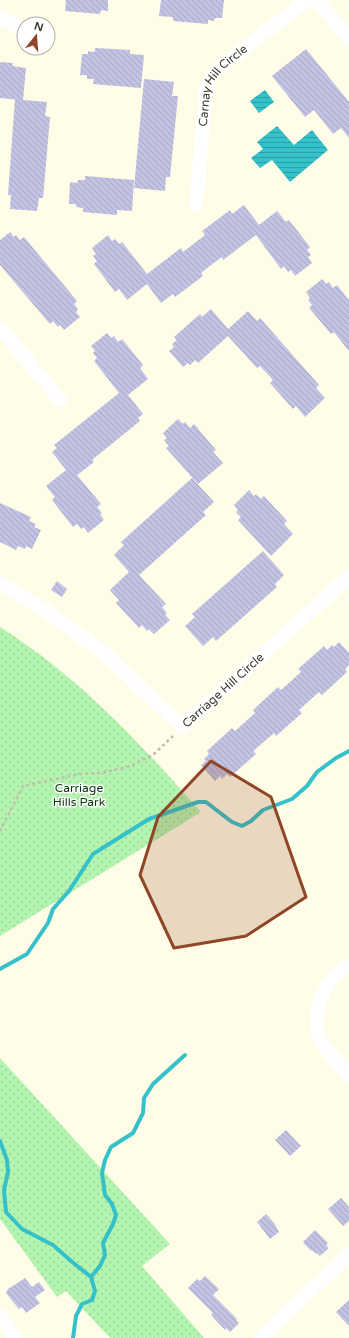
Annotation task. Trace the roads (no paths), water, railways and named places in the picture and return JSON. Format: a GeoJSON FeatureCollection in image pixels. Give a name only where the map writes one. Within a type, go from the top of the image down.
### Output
{"type":"FeatureCollection","features":[{"type":"Feature","properties":{"kind":"street","name":"Carnay Hill Circle"},"geometry":{"type":"LineString","coordinates":[[196,205],[206,91],[209,81],[220,66],[308,0]]}},
{"type":"Feature","properties":{"kind":"street"},"geometry":{"type":"LineString","coordinates":[[317,0],[349,39]]}},
{"type":"Feature","properties":{"kind":"street"},"geometry":{"type":"LineString","coordinates":[[0,17],[16,26]]}},
{"type":"Feature","properties":{"kind":"street"},"geometry":{"type":"LineString","coordinates":[[0,329],[60,400]]}},
{"type":"Feature","properties":{"kind":"street","name":"Carriage Hill Circle"},"geometry":{"type":"LineString","coordinates":[[0,583],[42,608],[104,653],[182,727],[349,577]]}},
{"type":"Feature","properties":{"kind":"street"},"geometry":{"type":"LineString","coordinates":[[349,966],[340,971],[330,981],[317,1018],[316,1029],[325,1048],[349,1075]]}},
{"type":"Feature","properties":{"kind":"street"},"geometry":{"type":"LineString","coordinates":[[260,1338],[349,1255]]}},
{"type":"Feature","properties":{"kind":"street"},"geometry":{"type":"LineString","coordinates":[[0,1316],[16,1338]]}},
{"type":"Feature","properties":{"kind":"water"},"geometry":{"type":"Polygon","coordinates":[[[265,90],[274,102],[259,113],[250,101],[265,90]]]}},
{"type":"Feature","properties":{"kind":"water"},"geometry":{"type":"Polygon","coordinates":[[[277,126],[294,145],[312,130],[328,150],[290,182],[272,160],[260,168],[251,158],[263,149],[257,142],[277,126]]]}},
{"type":"Feature","properties":{"kind":"waterway"},"geometry":{"type":"LineString","coordinates":[[0,969],[27,954],[48,923],[53,909],[69,891],[93,854],[149,819],[198,802],[206,802],[232,822],[242,826],[251,821],[263,810],[292,799],[307,786],[317,772],[336,758],[349,751]]}},
{"type":"Feature","properties":{"kind":"waterway"},"geometry":{"type":"LineString","coordinates":[[91,1277],[100,1266],[105,1255],[103,1243],[116,1215],[112,1204],[105,1195],[102,1173],[105,1160],[111,1147],[133,1133],[143,1113],[144,1098],[153,1084],[185,1055]]}},
{"type":"Feature","properties":{"kind":"waterway"},"geometry":{"type":"LineString","coordinates":[[0,1141],[7,1160],[8,1172],[4,1190],[6,1212],[22,1229],[53,1245],[91,1277],[95,1291],[92,1300],[82,1304],[76,1316],[73,1338]]}},
{"type":"Feature","properties":{"kind":"park label","name":"Carriage Hills Park"},"geometry":{"type":"Point","coordinates":[79,795]}}]}
